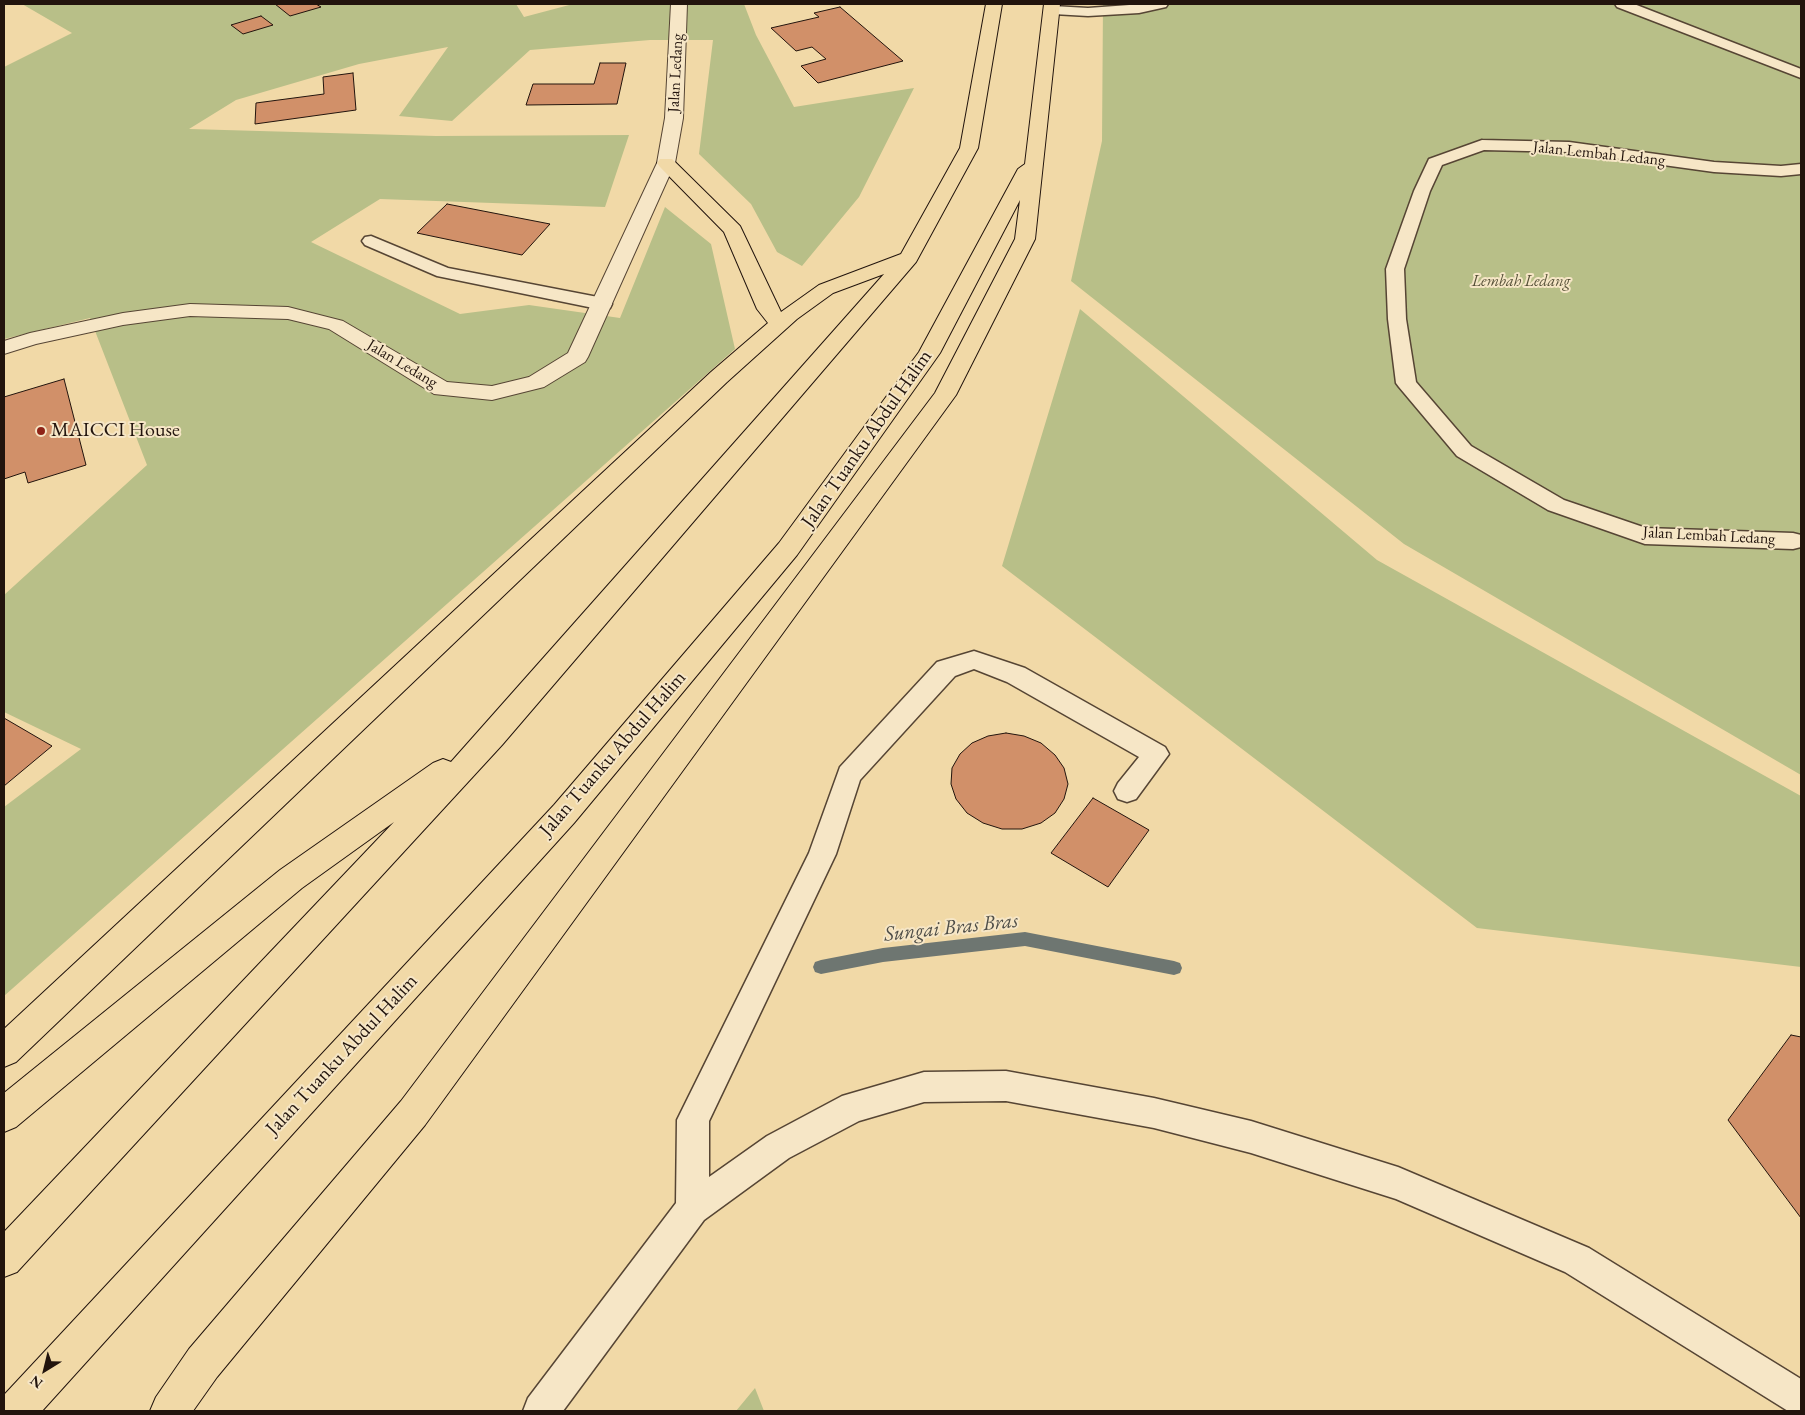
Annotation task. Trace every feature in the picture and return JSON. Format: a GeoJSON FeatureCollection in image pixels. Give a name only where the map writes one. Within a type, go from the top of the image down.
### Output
{"type":"FeatureCollection","features":[{"type":"Feature","properties":{"kind":"main road"},"geometry":{"type":"LineString","coordinates":[[4,1259],[492,737],[909,258],[968,148],[993,5]]}},
{"type":"Feature","properties":{"kind":"main road","name":"Jalan Tuanku Abdul Halim"},"geometry":{"type":"LineString","coordinates":[[16,1411],[564,814],[788,549],[929,354],[1036,152],[1052,7]]}},
{"type":"Feature","properties":{"kind":"main road"},"geometry":{"type":"LineString","coordinates":[[170,1411],[203,1363],[413,1112],[945,395],[1024,239],[1036,152]]}},
{"type":"Feature","properties":{"kind":"main road"},"geometry":{"type":"LineString","coordinates":[[666,163],[733,230],[767,309],[780,325]]}},
{"type":"Feature","properties":{"kind":"main road"},"geometry":{"type":"LineString","coordinates":[[4,1051],[720,377],[780,325],[826,289],[909,258]]}},
{"type":"Feature","properties":{"kind":"main road"},"geometry":{"type":"LineString","coordinates":[[4,1115],[291,879],[492,737]]}},
{"type":"Feature","properties":{"kind":"street","name":"Jalan Ledang"},"geometry":{"type":"LineString","coordinates":[[4,348],[30,339],[123,319],[190,310],[288,313],[336,325],[442,389],[492,393],[536,382],[578,357],[666,163],[674,118],[679,4]]}},
{"type":"Feature","properties":{"kind":"lane"},"geometry":{"type":"LineString","coordinates":[[1052,7],[1088,12],[1139,10],[1161,4]]}},
{"type":"Feature","properties":{"kind":"lane"},"geometry":{"type":"LineString","coordinates":[[1622,4],[1801,74]]}},
{"type":"Feature","properties":{"kind":"lane","name":"Jalan Lembah Ledang"},"geometry":{"type":"LineString","coordinates":[[1792,540],[1644,536],[1556,505],[1464,451],[1406,382],[1397,319],[1395,269],[1422,191],[1435,162],[1482,145],[1569,147],[1724,168],[1781,171],[1801,169]]}},
{"type":"Feature","properties":{"kind":"lane"},"geometry":{"type":"LineString","coordinates":[[372,241],[443,272],[603,304]]}},
{"type":"Feature","properties":{"kind":"lane"},"geometry":{"type":"LineString","coordinates":[[692,1208],[693,1120],[822,854],[849,775],[946,669],[974,660],[1016,675],[1156,754],[1127,791]]}},
{"type":"Feature","properties":{"kind":"lane"},"geometry":{"type":"LineString","coordinates":[[541,1411],[692,1208],[778,1147],[853,1107],[924,1087],[1006,1086],[1154,1114],[1251,1137],[1398,1184],[1577,1260],[1801,1400]]}},
{"type":"Feature","properties":{"kind":"green space"},"geometry":{"type":"Polygon","coordinates":[[[22,4],[516,4],[524,17],[573,4],[744,4],[756,35],[794,107],[914,88],[859,197],[802,266],[777,252],[751,204],[699,154],[713,40],[650,40],[530,50],[452,121],[399,116],[448,47],[359,64],[236,100],[189,129],[436,136],[629,135],[605,207],[380,199],[311,242],[460,314],[529,305],[620,318],[665,207],[711,244],[735,349],[4,996],[4,807],[81,749],[4,712],[4,595],[147,465],[90,318],[4,339],[4,67],[72,33],[22,4]]]}},
{"type":"Feature","properties":{"kind":"green space","name":"Lembah Ledang"},"geometry":{"type":"Polygon","coordinates":[[[1103,4],[1801,4],[1801,775],[1404,544],[1071,281],[1102,141],[1103,4]]]}},
{"type":"Feature","properties":{"kind":"green space"},"geometry":{"type":"Polygon","coordinates":[[[1080,309],[1377,560],[1801,796],[1801,967],[1477,928],[1002,566],[1080,309]]]}},
{"type":"Feature","properties":{"kind":"green space"},"geometry":{"type":"Polygon","coordinates":[[[755,1388],[764,1411],[736,1411],[755,1388]]]}},
{"type":"Feature","properties":{"kind":"building"},"geometry":{"type":"Polygon","coordinates":[[[275,4],[316,4],[321,7],[290,16],[275,4]]]}},
{"type":"Feature","properties":{"kind":"building"},"geometry":{"type":"Polygon","coordinates":[[[840,7],[903,61],[818,83],[801,66],[826,59],[812,47],[796,51],[771,28],[819,17],[814,13],[840,7]]]}},
{"type":"Feature","properties":{"kind":"building"},"geometry":{"type":"Polygon","coordinates":[[[261,16],[273,25],[243,34],[231,25],[261,16]]]}},
{"type":"Feature","properties":{"kind":"building"},"geometry":{"type":"Polygon","coordinates":[[[600,63],[626,63],[617,104],[526,105],[533,84],[594,84],[600,63]]]}},
{"type":"Feature","properties":{"kind":"building"},"geometry":{"type":"Polygon","coordinates":[[[353,73],[356,110],[255,124],[256,103],[324,94],[323,77],[353,73]]]}},
{"type":"Feature","properties":{"kind":"building"},"geometry":{"type":"Polygon","coordinates":[[[447,204],[550,224],[522,255],[417,233],[447,204]]]}},
{"type":"Feature","properties":{"kind":"building","name":"MAICCI House"},"geometry":{"type":"Polygon","coordinates":[[[64,379],[86,465],[28,483],[25,472],[4,479],[4,397],[64,379]]]}},
{"type":"Feature","properties":{"kind":"building"},"geometry":{"type":"Polygon","coordinates":[[[4,718],[52,746],[4,786],[4,718]]]}},
{"type":"Feature","properties":{"kind":"building"},"geometry":{"type":"Polygon","coordinates":[[[1006,733],[1024,736],[1041,743],[1055,755],[1064,768],[1068,784],[1064,799],[1055,813],[1041,823],[1022,829],[1002,829],[983,823],[967,813],[956,799],[951,784],[952,768],[960,754],[972,743],[988,736],[1006,733]]]}},
{"type":"Feature","properties":{"kind":"building"},"geometry":{"type":"Polygon","coordinates":[[[1093,798],[1149,830],[1108,887],[1051,853],[1093,798]]]}},
{"type":"Feature","properties":{"kind":"building"},"geometry":{"type":"Polygon","coordinates":[[[1791,1035],[1801,1037],[1801,1218],[1728,1120],[1791,1035]]]}},
{"type":"Feature","properties":{"kind":"waterway","name":"Sungai Bras Bras"},"geometry":{"type":"LineString","coordinates":[[821,967],[883,955],[1025,939],[1174,968]]}},
{"type":"Feature","properties":{"kind":"place","name":"MAICCI House"},"geometry":{"type":"Point","coordinates":[41,431]}}]}
